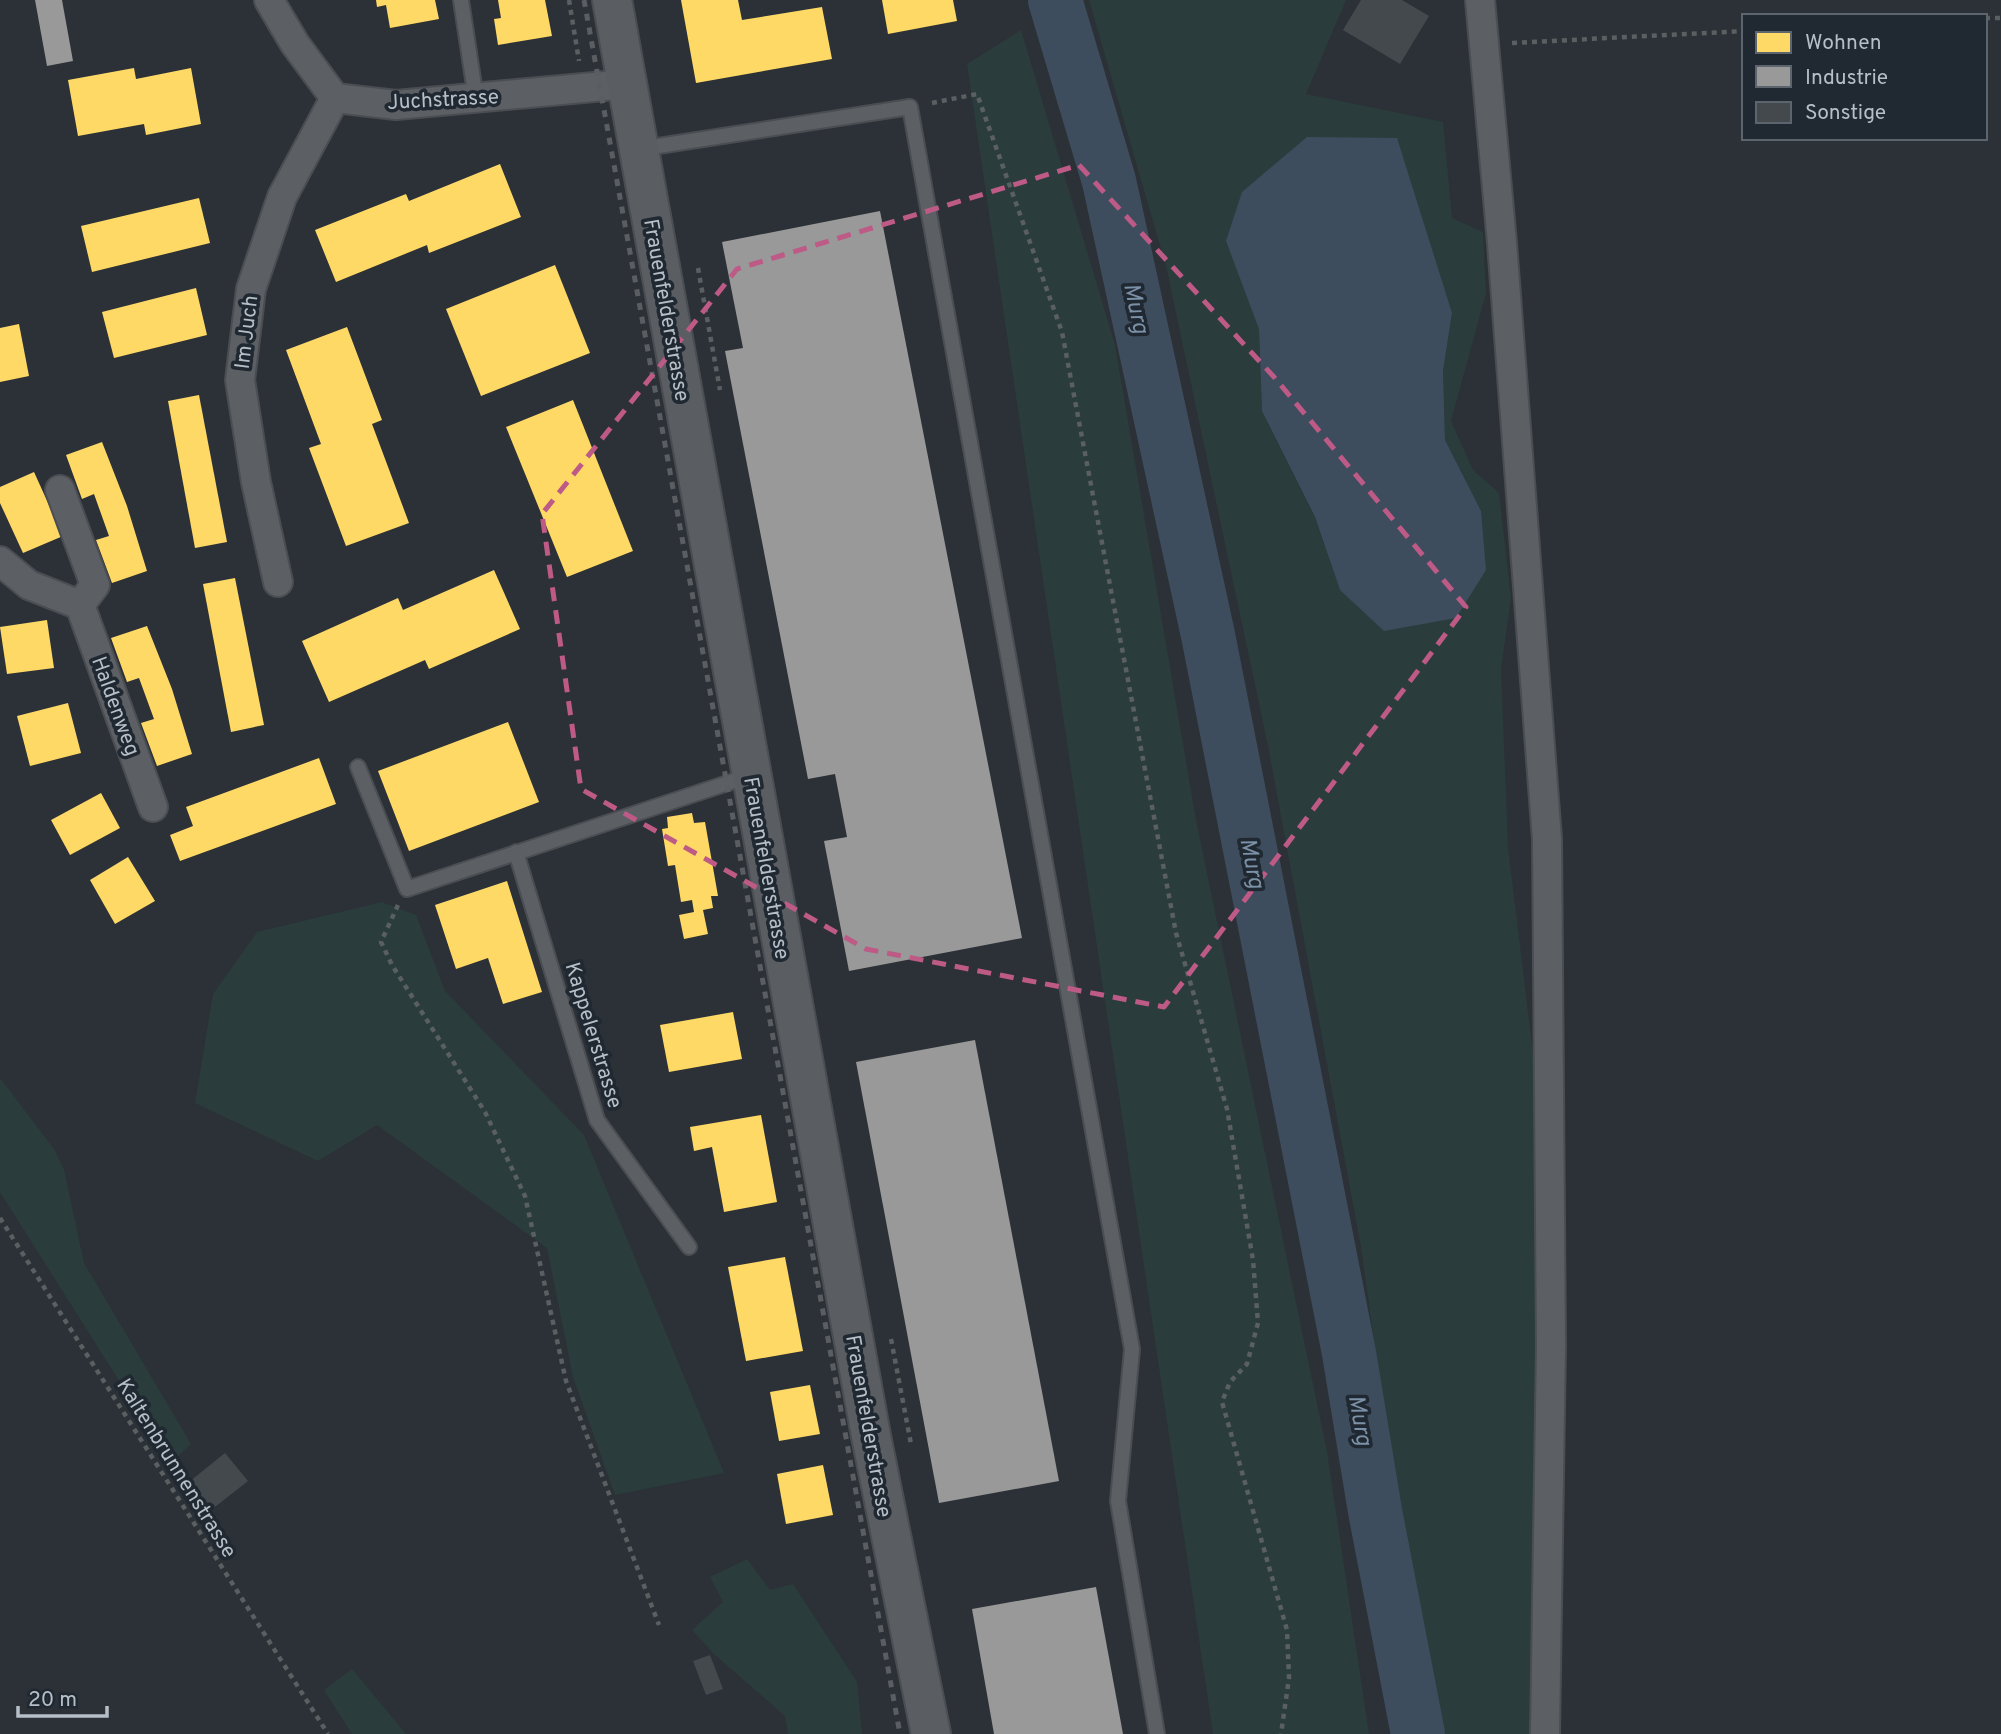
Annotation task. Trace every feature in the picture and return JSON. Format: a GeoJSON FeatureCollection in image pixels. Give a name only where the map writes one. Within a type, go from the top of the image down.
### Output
{"type":"FeatureCollection","features":[{"type":"Feature","properties":{"kind":"main road","name":"Frauenfelderstrasse"},"geometry":{"type":"LineString","coordinates":[[611,0],[890,1537],[931,1734]]}},
{"type":"Feature","properties":{"kind":"street"},"geometry":{"type":"LineString","coordinates":[[269,0],[295,44],[335,98]]}},
{"type":"Feature","properties":{"kind":"street"},"geometry":{"type":"LineString","coordinates":[[1480,0],[1502,243],[1547,839],[1551,1345],[1545,1734]]}},
{"type":"Feature","properties":{"kind":"street","name":"Juchstrasse"},"geometry":{"type":"LineString","coordinates":[[335,98],[396,105],[627,83]]}},
{"type":"Feature","properties":{"kind":"street","name":"Im Juch"},"geometry":{"type":"LineString","coordinates":[[278,582],[256,482],[240,380],[251,289],[282,197],[335,98]]}},
{"type":"Feature","properties":{"kind":"street"},"geometry":{"type":"LineString","coordinates":[[0,561],[29,585],[79,605],[95,585],[60,490]]}},
{"type":"Feature","properties":{"kind":"street","name":"Haldenweg"},"geometry":{"type":"LineString","coordinates":[[79,605],[153,807]]}},
{"type":"Feature","properties":{"kind":"lane"},"geometry":{"type":"LineString","coordinates":[[461,0],[476,99]]}},
{"type":"Feature","properties":{"kind":"lane"},"geometry":{"type":"LineString","coordinates":[[638,149],[910,107],[1132,1349],[1118,1502],[1157,1734]]}},
{"type":"Feature","properties":{"kind":"lane"},"geometry":{"type":"LineString","coordinates":[[358,768],[407,889],[750,776]]}},
{"type":"Feature","properties":{"kind":"lane","name":"Kappelerstrasse"},"geometry":{"type":"LineString","coordinates":[[516,852],[597,1120],[689,1247]]}},
{"type":"Feature","properties":{"kind":"path"},"geometry":{"type":"LineString","coordinates":[[569,0],[584,89]]}},
{"type":"Feature","properties":{"kind":"path"},"geometry":{"type":"LineString","coordinates":[[1484,45],[1742,31]]}},
{"type":"Feature","properties":{"kind":"path"},"geometry":{"type":"LineString","coordinates":[[910,107],[976,94],[1062,332],[1176,933],[1227,1109],[1252,1260],[1258,1323],[1247,1364],[1230,1382],[1222,1402],[1287,1630],[1289,1678],[1281,1734]]}},
{"type":"Feature","properties":{"kind":"path"},"geometry":{"type":"LineString","coordinates":[[407,889],[390,918],[381,942],[485,1112],[525,1196],[566,1381],[659,1625]]}},
{"type":"Feature","properties":{"kind":"path","name":"Kaltenbrunnenstrasse"},"geometry":{"type":"LineString","coordinates":[[0,1218],[328,1734]]}},
{"type":"Feature","properties":{"kind":"highlighted area"},"geometry":{"type":"Polygon","coordinates":[[[1079,165],[1274,377],[1466,607],[1164,1007],[866,949],[581,789],[542,514],[737,269],[1079,165]]]}},
{"type":"Feature","properties":{"kind":"shaded area"},"geometry":{"type":"Polygon","coordinates":[[[1089,0],[1346,0],[1306,94],[1443,122],[1452,218],[1483,232],[1486,293],[1451,421],[1473,470],[1499,493],[1511,598],[1501,669],[1508,847],[1546,1161],[1534,1734],[1441,1734],[1390,1455],[1361,1247],[1268,746],[1166,266],[1089,0]],[[1452,313],[1259,329],[1262,411],[1315,518],[1340,590],[1481,511],[1445,440],[1443,371],[1452,313]]]}},
{"type":"Feature","properties":{"kind":"shaded area"},"geometry":{"type":"Polygon","coordinates":[[[1021,30],[1115,345],[1196,820],[1327,1452],[1369,1734],[1213,1734],[967,64],[1021,30]]]}},
{"type":"Feature","properties":{"kind":"shaded area"},"geometry":{"type":"Polygon","coordinates":[[[382,902],[416,915],[445,991],[584,1135],[724,1473],[615,1495],[573,1377],[547,1248],[377,1125],[318,1161],[195,1103],[213,994],[257,932],[382,902]]]}},
{"type":"Feature","properties":{"kind":"shaded area"},"geometry":{"type":"Polygon","coordinates":[[[0,1078],[54,1149],[64,1170],[84,1263],[191,1444],[171,1463],[0,1192],[0,1078]]]}},
{"type":"Feature","properties":{"kind":"shaded area"},"geometry":{"type":"Polygon","coordinates":[[[747,1559],[770,1590],[793,1584],[857,1682],[862,1734],[788,1734],[785,1716],[713,1653],[692,1630],[723,1602],[710,1577],[747,1559]]]}},
{"type":"Feature","properties":{"kind":"shaded area"},"geometry":{"type":"Polygon","coordinates":[[[352,1669],[406,1734],[352,1734],[324,1690],[352,1669]]]}},
{"type":"Feature","properties":{"kind":"water"},"geometry":{"type":"Polygon","coordinates":[[[1307,137],[1397,138],[1452,313],[1443,371],[1445,440],[1481,511],[1486,570],[1456,618],[1384,631],[1340,590],[1315,517],[1262,411],[1259,329],[1226,241],[1242,192],[1307,137]]]}},
{"type":"Feature","properties":{"kind":"building: Wohnen"},"geometry":{"type":"Polygon","coordinates":[[[376,0],[435,0],[439,19],[390,28],[386,5],[377,7],[376,0]]]}},
{"type":"Feature","properties":{"kind":"building: Wohnen"},"geometry":{"type":"Polygon","coordinates":[[[498,0],[545,0],[552,36],[498,45],[494,19],[501,18],[498,0]]]}},
{"type":"Feature","properties":{"kind":"building: Wohnen"},"geometry":{"type":"Polygon","coordinates":[[[681,0],[738,0],[742,20],[822,7],[832,59],[696,83],[681,0]]]}},
{"type":"Feature","properties":{"kind":"building: Wohnen"},"geometry":{"type":"Polygon","coordinates":[[[882,0],[953,0],[957,21],[888,34],[882,0]]]}},
{"type":"Feature","properties":{"kind":"building: Wohnen"},"geometry":{"type":"Polygon","coordinates":[[[134,68],[136,79],[191,68],[201,124],[146,135],[144,124],[78,136],[68,80],[134,68]]]}},
{"type":"Feature","properties":{"kind":"building: Wohnen"},"geometry":{"type":"Polygon","coordinates":[[[500,164],[521,217],[429,253],[427,245],[336,282],[315,230],[406,194],[409,201],[500,164]]]}},
{"type":"Feature","properties":{"kind":"building: Wohnen"},"geometry":{"type":"Polygon","coordinates":[[[199,198],[210,243],[92,272],[81,226],[199,198]]]}},
{"type":"Feature","properties":{"kind":"building: Wohnen"},"geometry":{"type":"Polygon","coordinates":[[[555,265],[590,353],[481,396],[446,309],[555,265]]]}},
{"type":"Feature","properties":{"kind":"building: Wohnen"},"geometry":{"type":"Polygon","coordinates":[[[196,288],[207,335],[114,358],[102,312],[196,288]]]}},
{"type":"Feature","properties":{"kind":"building: Wohnen"},"geometry":{"type":"Polygon","coordinates":[[[19,324],[29,376],[0,382],[0,328],[19,324]]]}},
{"type":"Feature","properties":{"kind":"building: Wohnen"},"geometry":{"type":"Polygon","coordinates":[[[347,327],[382,420],[372,424],[409,523],[346,546],[309,448],[321,444],[286,350],[347,327]]]}},
{"type":"Feature","properties":{"kind":"building: Wohnen"},"geometry":{"type":"Polygon","coordinates":[[[199,395],[227,542],[195,548],[168,401],[199,395]]]}},
{"type":"Feature","properties":{"kind":"building: Wohnen"},"geometry":{"type":"Polygon","coordinates":[[[573,400],[633,551],[567,577],[506,427],[573,400]]]}},
{"type":"Feature","properties":{"kind":"building: Wohnen"},"geometry":{"type":"Polygon","coordinates":[[[102,442],[127,506],[147,571],[112,583],[96,540],[109,536],[94,494],[82,499],[66,455],[102,442]]]}},
{"type":"Feature","properties":{"kind":"building: Wohnen"},"geometry":{"type":"Polygon","coordinates":[[[34,472],[63,536],[23,553],[0,503],[0,487],[34,472]]]}},
{"type":"Feature","properties":{"kind":"building: Wohnen"},"geometry":{"type":"Polygon","coordinates":[[[494,570],[520,629],[429,669],[425,660],[329,702],[302,641],[398,598],[403,610],[494,570]]]}},
{"type":"Feature","properties":{"kind":"building: Wohnen"},"geometry":{"type":"Polygon","coordinates":[[[235,578],[264,725],[231,732],[203,584],[235,578]]]}},
{"type":"Feature","properties":{"kind":"building: Wohnen"},"geometry":{"type":"Polygon","coordinates":[[[47,620],[54,668],[7,674],[0,627],[47,620]]]}},
{"type":"Feature","properties":{"kind":"building: Wohnen"},"geometry":{"type":"Polygon","coordinates":[[[147,626],[172,689],[192,754],[157,766],[141,723],[154,719],[139,678],[127,682],[111,638],[147,626]]]}},
{"type":"Feature","properties":{"kind":"building: Wohnen"},"geometry":{"type":"Polygon","coordinates":[[[68,703],[81,753],[30,766],[17,716],[68,703]]]}},
{"type":"Feature","properties":{"kind":"building: Wohnen"},"geometry":{"type":"Polygon","coordinates":[[[508,722],[539,802],[409,851],[378,771],[508,722]]]}},
{"type":"Feature","properties":{"kind":"building: Wohnen"},"geometry":{"type":"Polygon","coordinates":[[[319,758],[336,804],[180,861],[170,835],[193,826],[186,807],[319,758]]]}},
{"type":"Feature","properties":{"kind":"building: Wohnen"},"geometry":{"type":"Polygon","coordinates":[[[101,793],[120,828],[70,855],[51,820],[101,793]]]}},
{"type":"Feature","properties":{"kind":"building: Wohnen"},"geometry":{"type":"Polygon","coordinates":[[[692,813],[694,823],[705,822],[718,896],[711,896],[713,908],[703,910],[708,934],[684,939],[679,915],[694,912],[692,900],[681,902],[675,865],[668,866],[662,829],[668,828],[667,817],[692,813]]]}},
{"type":"Feature","properties":{"kind":"building: Wohnen"},"geometry":{"type":"Polygon","coordinates":[[[128,857],[155,901],[115,924],[90,880],[128,857]]]}},
{"type":"Feature","properties":{"kind":"building: Wohnen"},"geometry":{"type":"Polygon","coordinates":[[[507,881],[542,992],[503,1004],[488,958],[456,969],[435,905],[507,881]]]}},
{"type":"Feature","properties":{"kind":"building: Wohnen"},"geometry":{"type":"Polygon","coordinates":[[[733,1012],[742,1059],[669,1072],[660,1025],[733,1012]]]}},
{"type":"Feature","properties":{"kind":"building: Wohnen"},"geometry":{"type":"Polygon","coordinates":[[[761,1115],[777,1202],[724,1212],[712,1147],[694,1151],[690,1127],[761,1115]]]}},
{"type":"Feature","properties":{"kind":"building: Wohnen"},"geometry":{"type":"Polygon","coordinates":[[[785,1257],[803,1351],[746,1361],[728,1267],[785,1257]]]}},
{"type":"Feature","properties":{"kind":"building: Wohnen"},"geometry":{"type":"Polygon","coordinates":[[[810,1385],[820,1434],[779,1441],[770,1392],[810,1385]]]}},
{"type":"Feature","properties":{"kind":"building: Wohnen"},"geometry":{"type":"Polygon","coordinates":[[[823,1465],[833,1515],[786,1524],[777,1474],[823,1465]]]}},
{"type":"Feature","properties":{"kind":"building: Industrie"},"geometry":{"type":"Polygon","coordinates":[[[35,0],[62,0],[73,61],[47,66],[35,0]]]}},
{"type":"Feature","properties":{"kind":"building: Industrie"},"geometry":{"type":"Polygon","coordinates":[[[880,211],[1022,938],[849,971],[824,841],[847,837],[835,774],[808,779],[725,351],[743,348],[722,242],[880,211]]]}},
{"type":"Feature","properties":{"kind":"building: Industrie"},"geometry":{"type":"Polygon","coordinates":[[[975,1040],[1059,1481],[939,1503],[856,1062],[975,1040]]]}},
{"type":"Feature","properties":{"kind":"building: Industrie"},"geometry":{"type":"Polygon","coordinates":[[[1096,1587],[1123,1734],[994,1734],[972,1609],[1096,1587]]]}},
{"type":"Feature","properties":{"kind":"building: Sonstige"},"geometry":{"type":"Polygon","coordinates":[[[1361,0],[1402,0],[1429,16],[1400,64],[1343,30],[1361,0]]]}},
{"type":"Feature","properties":{"kind":"building: Sonstige"},"geometry":{"type":"Polygon","coordinates":[[[225,1453],[248,1481],[211,1510],[189,1482],[225,1453]]]}},
{"type":"Feature","properties":{"kind":"building: Sonstige"},"geometry":{"type":"Polygon","coordinates":[[[710,1655],[723,1689],[706,1695],[693,1661],[710,1655]]]}},
{"type":"Feature","properties":{"kind":"waterway","name":"Murg"},"geometry":{"type":"LineString","coordinates":[[1055,0],[1109,181],[1208,635],[1349,1353],[1375,1511],[1418,1734]]}},
{"type":"Feature","properties":{"kind":"railway"},"geometry":{"type":"LineString","coordinates":[[584,0],[900,1734]]}}]}
